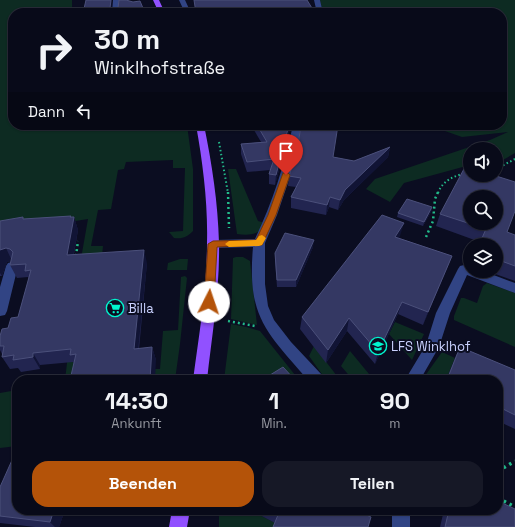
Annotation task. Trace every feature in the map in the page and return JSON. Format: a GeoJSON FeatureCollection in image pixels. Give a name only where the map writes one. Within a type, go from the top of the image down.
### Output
{"type":"FeatureCollection","features":[{"type":"Feature","properties":{"kind":"main road"},"geometry":{"type":"LineString","coordinates":[[201,130],[210,191],[213,244],[209,302],[201,375]]}},
{"type":"Feature","properties":{"kind":"main road"},"geometry":{"type":"LineString","coordinates":[[178,527],[180,515]]}},
{"type":"Feature","properties":{"kind":"street"},"geometry":{"type":"LineString","coordinates":[[296,130],[290,162],[272,215],[259,243],[258,264],[262,306],[268,324],[312,375]]}},
{"type":"Feature","properties":{"kind":"street"},"geometry":{"type":"LineString","coordinates":[[213,244],[259,243]]}},
{"type":"Feature","properties":{"kind":"street"},"geometry":{"type":"LineString","coordinates":[[0,311],[12,266]]}},
{"type":"Feature","properties":{"kind":"street"},"geometry":{"type":"LineString","coordinates":[[415,375],[432,347],[443,313],[463,271]]}},
{"type":"Feature","properties":{"kind":"street"},"geometry":{"type":"LineString","coordinates":[[489,278],[515,288]]}},
{"type":"Feature","properties":{"kind":"street"},"geometry":{"type":"LineString","coordinates":[[401,515],[401,527]]}},
{"type":"Feature","properties":{"kind":"path"},"geometry":{"type":"LineString","coordinates":[[503,165],[515,159]]}},
{"type":"Feature","properties":{"kind":"path"},"geometry":{"type":"LineString","coordinates":[[426,237],[433,222],[435,199],[440,187],[455,175],[463,173]]}},
{"type":"Feature","properties":{"kind":"path"},"geometry":{"type":"LineString","coordinates":[[75,263],[78,241]]}},
{"type":"Feature","properties":{"kind":"path"},"geometry":{"type":"LineString","coordinates":[[228,321],[259,327],[268,324]]}},
{"type":"Feature","properties":{"kind":"path"},"geometry":{"type":"LineString","coordinates":[[503,468],[515,461]]}},
{"type":"Feature","properties":{"kind":"path"},"geometry":{"type":"LineString","coordinates":[[503,501],[515,507]]}},
{"type":"Feature","properties":{"kind":"green space"},"geometry":{"type":"Polygon","coordinates":[[[0,0],[72,0],[72,8],[8,8],[8,130],[188,130],[193,169],[193,231],[182,238],[174,238],[169,232],[183,231],[185,168],[173,168],[173,160],[126,162],[124,169],[118,170],[111,209],[98,210],[91,246],[103,246],[101,266],[80,375],[66,375],[76,287],[88,219],[0,233],[0,0]]]}},
{"type":"Feature","properties":{"kind":"green space"},"geometry":{"type":"Polygon","coordinates":[[[320,0],[515,0],[515,153],[503,160],[503,142],[484,142],[508,132],[462,137],[442,130],[507,130],[507,8],[322,8],[320,0]]]}},
{"type":"Feature","properties":{"kind":"green space"},"geometry":{"type":"Polygon","coordinates":[[[463,149],[463,167],[404,183],[390,202],[366,189],[375,179],[463,149]]]}},
{"type":"Feature","properties":{"kind":"green space"},"geometry":{"type":"Polygon","coordinates":[[[228,169],[236,169],[258,221],[265,223],[260,230],[254,234],[237,234],[228,169]]]}},
{"type":"Feature","properties":{"kind":"green space"},"geometry":{"type":"Polygon","coordinates":[[[243,257],[250,261],[257,325],[231,319],[233,258],[243,257]]]}},
{"type":"Feature","properties":{"kind":"green space"},"geometry":{"type":"Polygon","coordinates":[[[180,259],[188,259],[187,270],[167,270],[168,263],[180,259]]]}},
{"type":"Feature","properties":{"kind":"green space"},"geometry":{"type":"Polygon","coordinates":[[[185,276],[187,278],[176,375],[154,375],[155,369],[160,369],[163,331],[178,330],[181,277],[185,276]]]}},
{"type":"Feature","properties":{"kind":"green space"},"geometry":{"type":"Polygon","coordinates":[[[487,283],[515,293],[515,347],[454,320],[454,316],[461,298],[477,303],[483,286],[487,283]]]}},
{"type":"Feature","properties":{"kind":"green space"},"geometry":{"type":"Polygon","coordinates":[[[395,322],[424,334],[412,360],[389,334],[395,322]]]}},
{"type":"Feature","properties":{"kind":"green space"},"geometry":{"type":"Polygon","coordinates":[[[231,324],[260,331],[295,375],[225,375],[231,324]]]}},
{"type":"Feature","properties":{"kind":"green space"},"geometry":{"type":"Polygon","coordinates":[[[314,346],[336,375],[322,375],[309,356],[314,346]]]}},
{"type":"Feature","properties":{"kind":"green space"},"geometry":{"type":"Polygon","coordinates":[[[350,351],[369,374],[349,375],[341,366],[350,351]]]}},
{"type":"Feature","properties":{"kind":"green space"},"geometry":{"type":"Polygon","coordinates":[[[442,352],[455,358],[448,375],[426,375],[442,352]]]}},
{"type":"Feature","properties":{"kind":"green space"},"geometry":{"type":"Polygon","coordinates":[[[12,391],[12,447],[0,448],[0,393],[12,391]]]}},
{"type":"Feature","properties":{"kind":"green space"},"geometry":{"type":"Polygon","coordinates":[[[219,515],[260,515],[283,527],[219,527],[219,515]]]}},
{"type":"Feature","properties":{"kind":"building"},"geometry":{"type":"Polygon","coordinates":[[[86,0],[111,0],[110,8],[84,8],[86,0]]]}},
{"type":"Feature","properties":{"kind":"building"},"geometry":{"type":"Polygon","coordinates":[[[119,0],[133,2],[140,1],[143,8],[118,8],[119,0]]]}},
{"type":"Feature","properties":{"kind":"building"},"geometry":{"type":"Polygon","coordinates":[[[194,0],[307,0],[312,8],[195,8],[194,0]]]}},
{"type":"Feature","properties":{"kind":"building"},"geometry":{"type":"Polygon","coordinates":[[[260,130],[288,130],[276,175],[269,174],[274,159],[247,162],[241,144],[267,142],[260,130]]]}},
{"type":"Feature","properties":{"kind":"building"},"geometry":{"type":"Polygon","coordinates":[[[300,130],[337,130],[333,157],[354,161],[390,147],[345,190],[340,200],[330,197],[327,205],[291,197],[301,178],[289,176],[297,152],[300,130]]]}},
{"type":"Feature","properties":{"kind":"building"},"geometry":{"type":"Polygon","coordinates":[[[463,171],[463,182],[503,182],[503,178],[515,182],[515,211],[507,232],[515,235],[515,266],[503,262],[503,238],[482,238],[486,230],[503,230],[503,190],[463,190],[463,222],[440,214],[463,171]]]}},
{"type":"Feature","properties":{"kind":"building"},"geometry":{"type":"Polygon","coordinates":[[[407,199],[432,207],[424,222],[398,213],[407,199]]]}},
{"type":"Feature","properties":{"kind":"building"},"geometry":{"type":"Polygon","coordinates":[[[382,215],[404,223],[395,237],[452,256],[428,312],[402,302],[378,352],[349,318],[328,350],[302,317],[382,215]]]}},
{"type":"Feature","properties":{"kind":"building"},"geometry":{"type":"Polygon","coordinates":[[[23,217],[23,219],[74,217],[67,255],[144,250],[134,349],[152,347],[150,375],[71,375],[76,354],[70,355],[71,349],[33,353],[33,357],[13,360],[14,355],[2,357],[4,346],[0,346],[0,336],[2,329],[8,328],[11,318],[18,317],[31,270],[25,271],[26,264],[10,265],[13,252],[6,248],[0,250],[0,221],[23,217]]]}},
{"type":"Feature","properties":{"kind":"building"},"geometry":{"type":"Polygon","coordinates":[[[285,233],[314,240],[296,280],[277,280],[275,253],[285,233]]]}},
{"type":"Feature","properties":{"kind":"building"},"geometry":{"type":"Polygon","coordinates":[[[460,347],[515,370],[515,415],[503,409],[503,375],[449,375],[460,347]]]}},
{"type":"Feature","properties":{"kind":"building"},"geometry":{"type":"Polygon","coordinates":[[[283,367],[290,375],[270,375],[283,367]]]}},
{"type":"Feature","properties":{"kind":"building"},"geometry":{"type":"Polygon","coordinates":[[[12,460],[12,515],[52,515],[50,522],[0,516],[0,487],[12,460]]]}},
{"type":"Feature","properties":{"kind":"building"},"geometry":{"type":"Polygon","coordinates":[[[503,503],[515,509],[515,527],[445,527],[448,515],[503,515],[503,503]]]}},
{"type":"Feature","properties":{"kind":"building"},"geometry":{"type":"Polygon","coordinates":[[[278,515],[367,515],[371,517],[368,527],[273,527],[278,515]]]}},
{"type":"Feature","properties":{"kind":"slow traffic"},"geometry":{"type":"LineString","coordinates":[[229,244],[259,243],[262,238]]}},
{"type":"Feature","properties":{"kind":"place","name":"Billa"},"geometry":{"type":"Point","coordinates":[115,308]}},
{"type":"Feature","properties":{"kind":"place","name":"LFS Winklhof"},"geometry":{"type":"Point","coordinates":[378,346]}},
{"type":"Feature","properties":{"kind":"route"},"geometry":{"type":"LineString","coordinates":[[209,302],[213,244],[259,243],[272,215],[286,175]]}}]}
